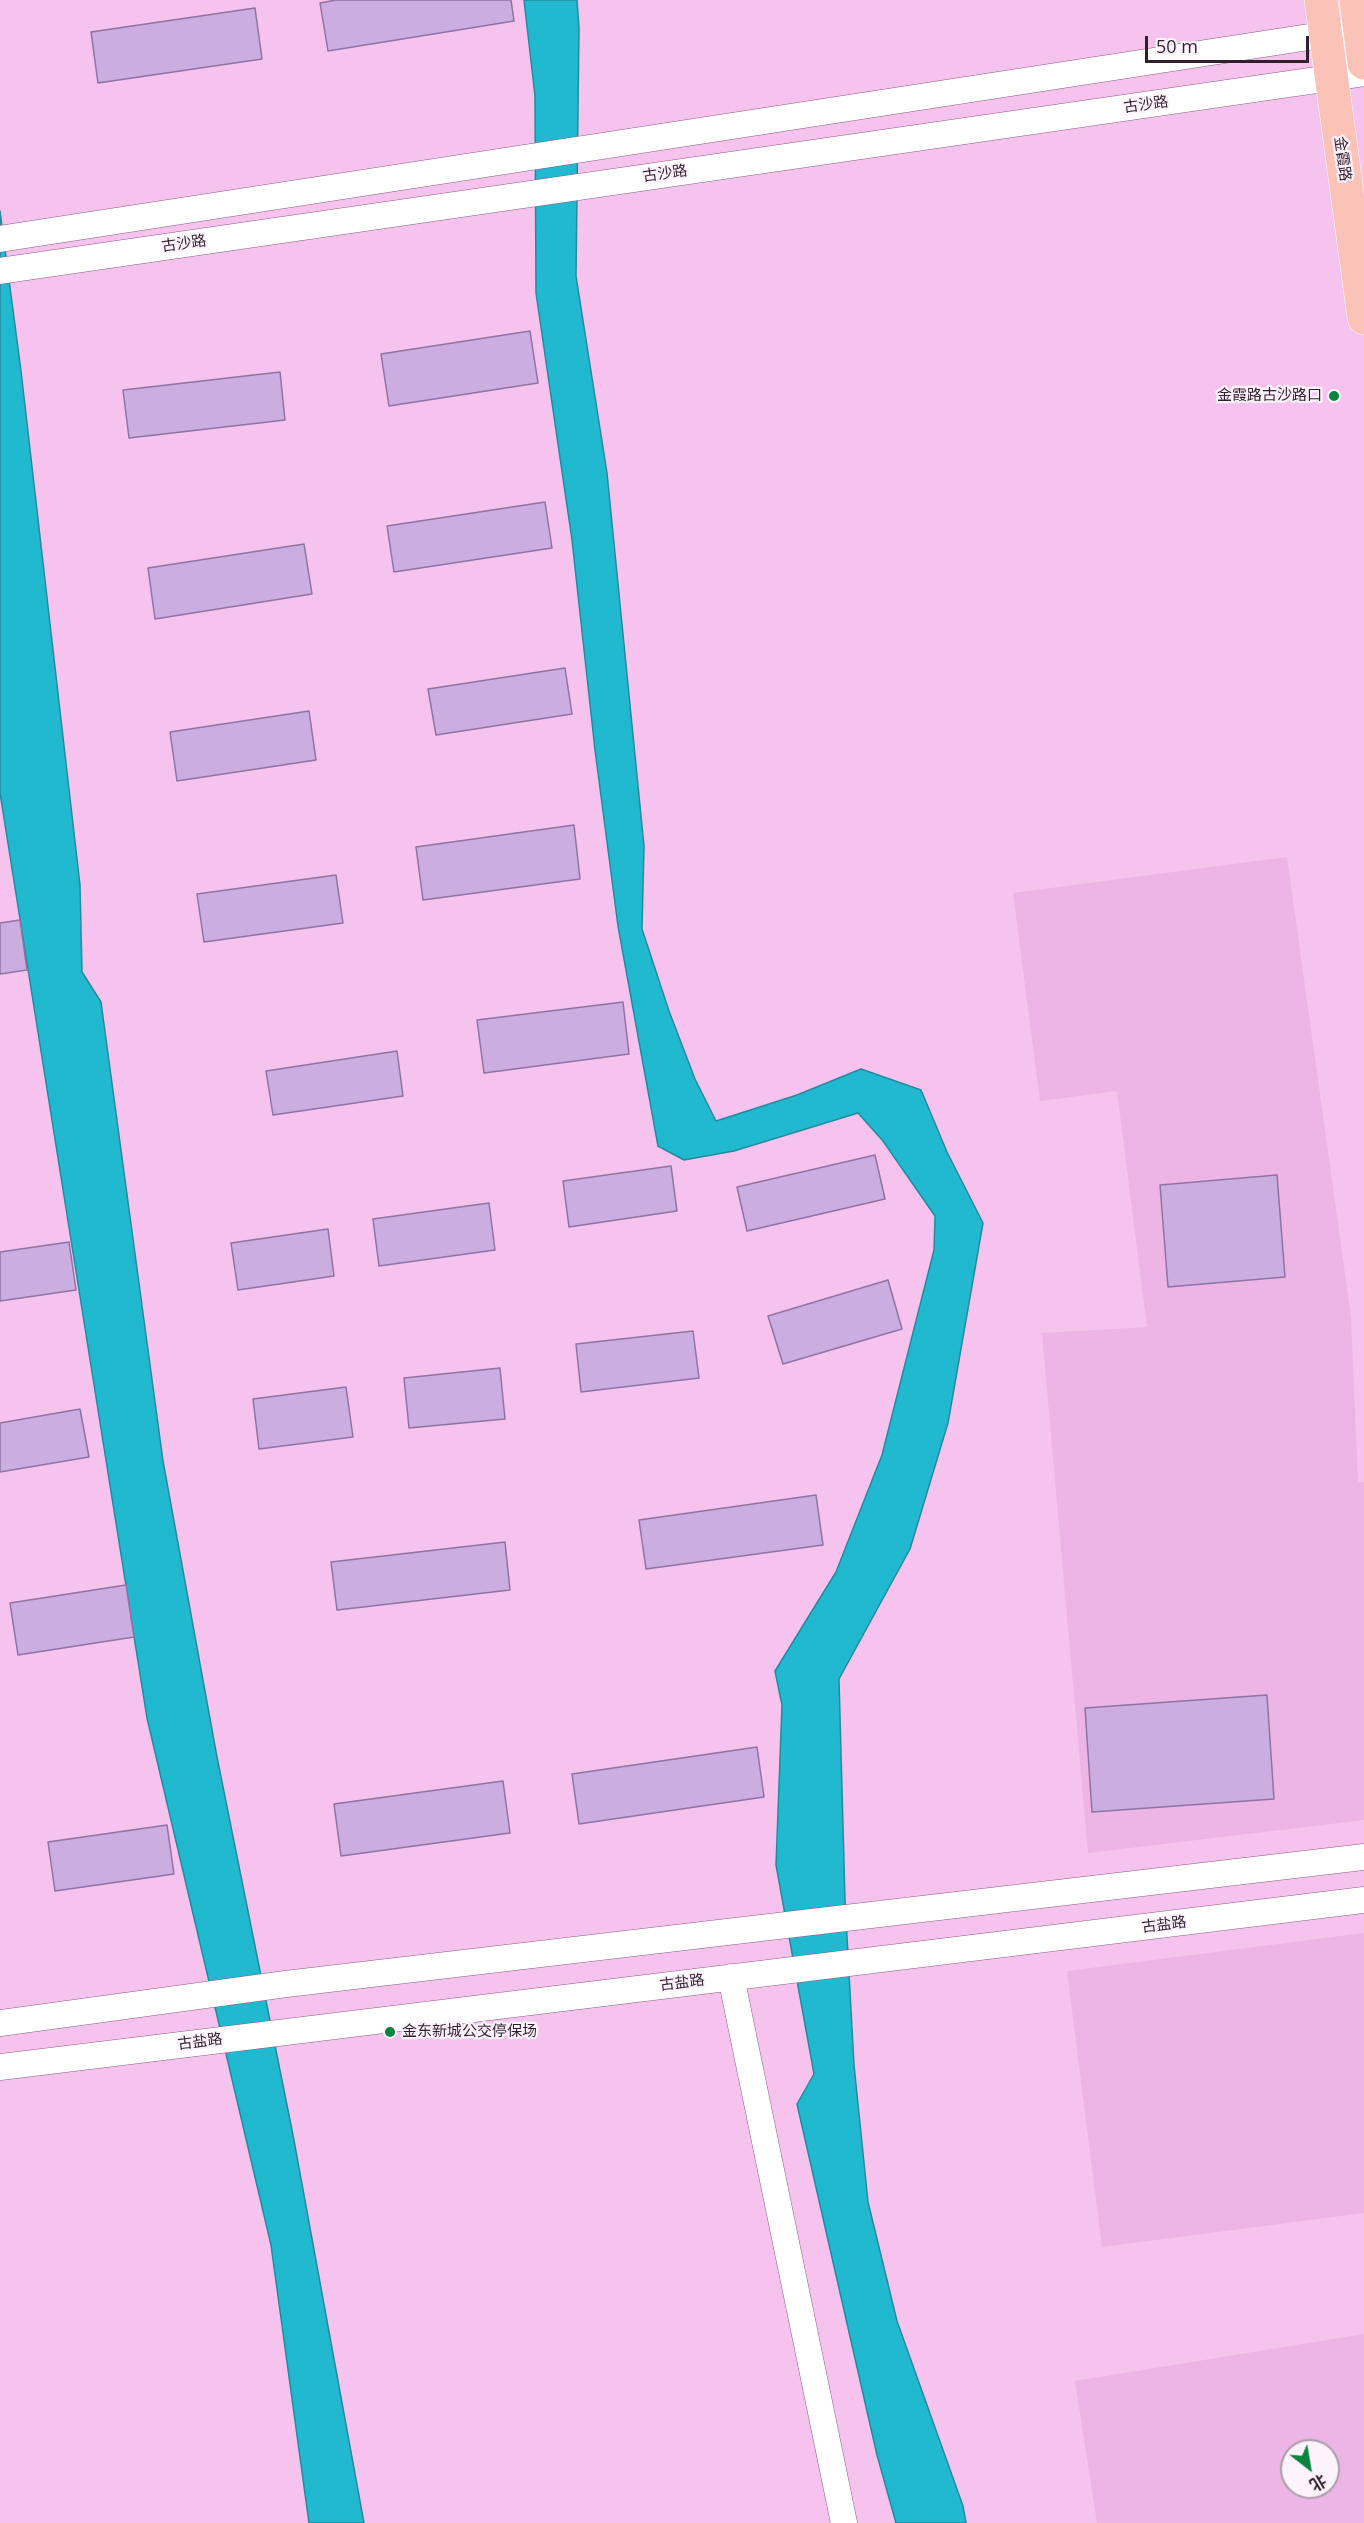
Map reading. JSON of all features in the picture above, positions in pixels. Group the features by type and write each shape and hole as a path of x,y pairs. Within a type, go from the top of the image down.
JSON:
{"main road":[{"name":"金霞路","path":"1321,0 1328,33 1330,78 1364,318"},
{"path":"1360,19 1364,63"}],"street":[{"path":"7,238 1328,33 1360,19"},
{"name":"古沙路","path":"8,270 1364,73"},
{"path":"0,2023 286,1984 1364,1857"},
{"name":"古盐路","path":"0,2067 768,1971 1364,1900"},
{"path":"731,1977 844,2523"}],"shaded area":[{"path":"1287,857 1351,1317 1358,1482 1364,1482 1364,1820 1088,1853 1042,1333 1147,1327 1117,1091 1040,1101 1013,893"},
{"path":"1364,1933 1364,2213 1102,2247 1067,1971"},
{"path":"1364,2334 1364,2523 1097,2523 1075,2381"}],"water":[{"path":"524,0 577,0 579,28 576,276 607,473 644,846 642,929 669,1011 695,1079 716,1121 797,1095 861,1069 921,1090 947,1152 983,1223 948,1423 910,1549 839,1679 845,1900 854,2065 868,2202 897,2321 963,2506 966,2523 896,2523 877,2455 797,2104 814,2074 776,1865 782,1705 775,1671 836,1572 882,1455 934,1250 935,1216 883,1141 858,1113 734,1151 684,1160 658,1146 618,926 595,750 572,540 536,293 535,96"},
{"path":"0,211 21,371 80,885 82,972 101,1002 163,1461 217,1757 293,2135 364,2523 309,2523 271,2245 147,1718 0,793"}],"building":[{"path":"336,0 511,0 514,21 328,51 320,3"},
{"path":"255,8 262,59 98,83 91,32"},
{"path":"530,331 538,383 389,406 381,354"},
{"path":"280,372 285,420 129,438 123,390"},
{"path":"545,502 552,548 394,572 387,526"},
{"path":"304,544 312,594 155,619 148,568"},
{"path":"565,668 572,714 436,735 428,689"},
{"path":"309,711 316,760 177,781 170,732"},
{"path":"574,825 580,879 423,900 416,847"},
{"path":"336,875 343,923 204,942 197,894"},
{"path":"20,920 27,970 0,974 0,923"},
{"path":"623,1002 629,1054 484,1073 477,1020"},
{"path":"397,1051 403,1096 273,1115 266,1071"},
{"path":"875,1155 885,1199 747,1231 737,1187"},
{"path":"671,1166 677,1211 569,1227 563,1181"},
{"path":"1277,1175 1285,1277 1168,1287 1160,1185"},
{"path":"489,1203 495,1250 379,1266 373,1219"},
{"path":"328,1229 334,1276 238,1290 231,1243"},
{"path":"69,1242 76,1290 0,1301 0,1252"},
{"path":"888,1280 902,1329 783,1364 768,1316"},
{"path":"693,1331 699,1378 581,1392 576,1344"},
{"path":"500,1368 505,1419 409,1428 404,1378"},
{"path":"346,1387 353,1437 259,1449 253,1399"},
{"path":"80,1409 89,1457 0,1472 0,1423"},
{"path":"816,1495 823,1545 646,1569 639,1520"},
{"path":"505,1542 510,1590 337,1610 331,1562"},
{"path":"126,1585 134,1637 18,1655 10,1603"},
{"path":"1267,1695 1274,1799 1092,1812 1085,1708"},
{"path":"757,1747 764,1797 579,1824 572,1774"},
{"path":"503,1781 510,1833 341,1856 334,1804"},
{"path":"167,1825 174,1874 55,1891 48,1842"}],"place":[{"name":"金霞路古沙路口","path":"1334,396"},
{"name":"金东新城公交停保场","path":"390,2032"}]}
